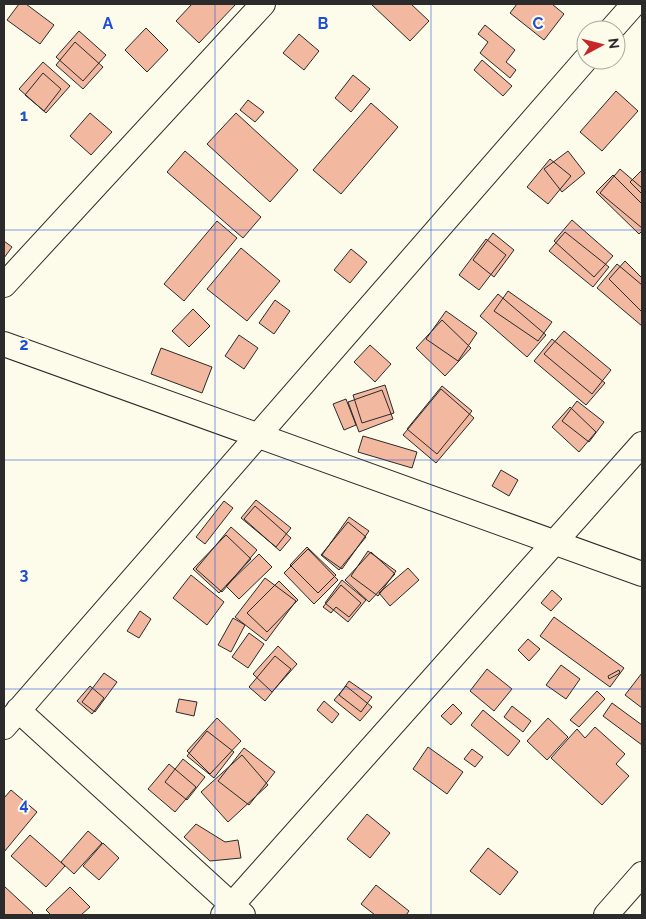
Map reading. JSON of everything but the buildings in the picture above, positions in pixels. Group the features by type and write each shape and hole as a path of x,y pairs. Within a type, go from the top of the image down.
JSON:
{"street":[{"path":"4,285 263,4"},
{"path":"620,20 634,4"},
{"path":"576,70 11,718 233,912 554,542 642,444"},
{"path":"4,344 642,574"},
{"path":"606,915 642,874"}]}
